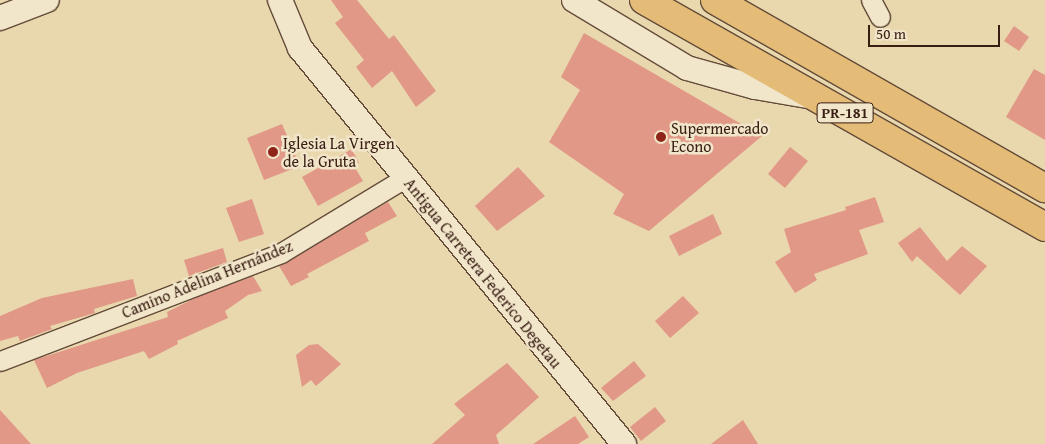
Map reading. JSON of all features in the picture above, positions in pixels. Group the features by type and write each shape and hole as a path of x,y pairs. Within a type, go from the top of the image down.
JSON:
{"main road":[{"name":"PR-181","path":"644,0 1045,227"},
{"name":"PR-181","path":"715,0 1045,188"}],"street":[{"path":"0,18 48,0"},
{"name":"Antigua Carretera Federico Degetau","path":"280,0 300,48 624,444"},
{"path":"574,0 687,68 755,87 818,98"},
{"path":"871,0 880,17"},
{"path":"1014,170 1045,178"},
{"name":"Camino Adelina Hernández","path":"0,361 281,253 405,178"}],"building":[{"path":"331,0 357,0 389,39 394,35 436,91 416,107 392,71 372,88 356,67 364,60 335,23 343,17"},
{"path":"1014,26 1029,37 1019,51 1004,41"},
{"path":"584,33 762,136 649,231 613,214 624,194 549,142 580,90 561,77"},
{"path":"1034,69 1045,75 1045,140 1006,117"},
{"name":"Iglesia La Virgen de la Gruta","path":"282,124 300,166 264,180 247,138"},
{"path":"790,147 808,161 785,188 768,174"},
{"path":"352,149 359,163 354,166 363,181 318,206 302,177"},
{"path":"518,167 545,196 497,231 475,206"},
{"path":"875,197 884,222 859,230 868,254 814,274 817,280 795,293 775,262 791,252 784,229 846,210 845,207"},
{"path":"252,199 264,234 239,242 226,208"},
{"path":"388,202 397,216 365,233 369,241 307,274 309,277 291,286 279,266"},
{"path":"713,214 722,234 679,256 669,236"},
{"path":"920,227 947,261 962,246 987,266 960,295 917,256 912,262 898,243"},
{"path":"223,248 227,262 189,276 184,260"},
{"path":"253,276 262,291 248,295 225,311 228,318 177,341 178,344 149,359 144,351 77,373 47,388 34,360 168,317 167,312 199,296"},
{"path":"133,279 137,296 94,309 95,313 50,326 52,329 20,341 18,336 0,341 0,316 42,298"},
{"path":"683,296 699,313 670,338 655,321"},
{"path":"318,344 341,364 316,386 311,380 302,387 296,355 309,345"},
{"path":"634,361 646,376 613,401 601,388"},
{"path":"507,363 539,397 496,435 499,444 432,444 465,415 454,404"},
{"path":"655,407 666,421 641,441 630,427"},
{"path":"0,410 31,444 0,444"},
{"path":"575,416 589,437 578,444 533,444"},
{"path":"743,420 758,444 711,444"}],"place":[{"name":"Supermercado Econo","path":"661,137"},
{"name":"Iglesia La Virgen de la Gruta","path":"273,152"}]}
